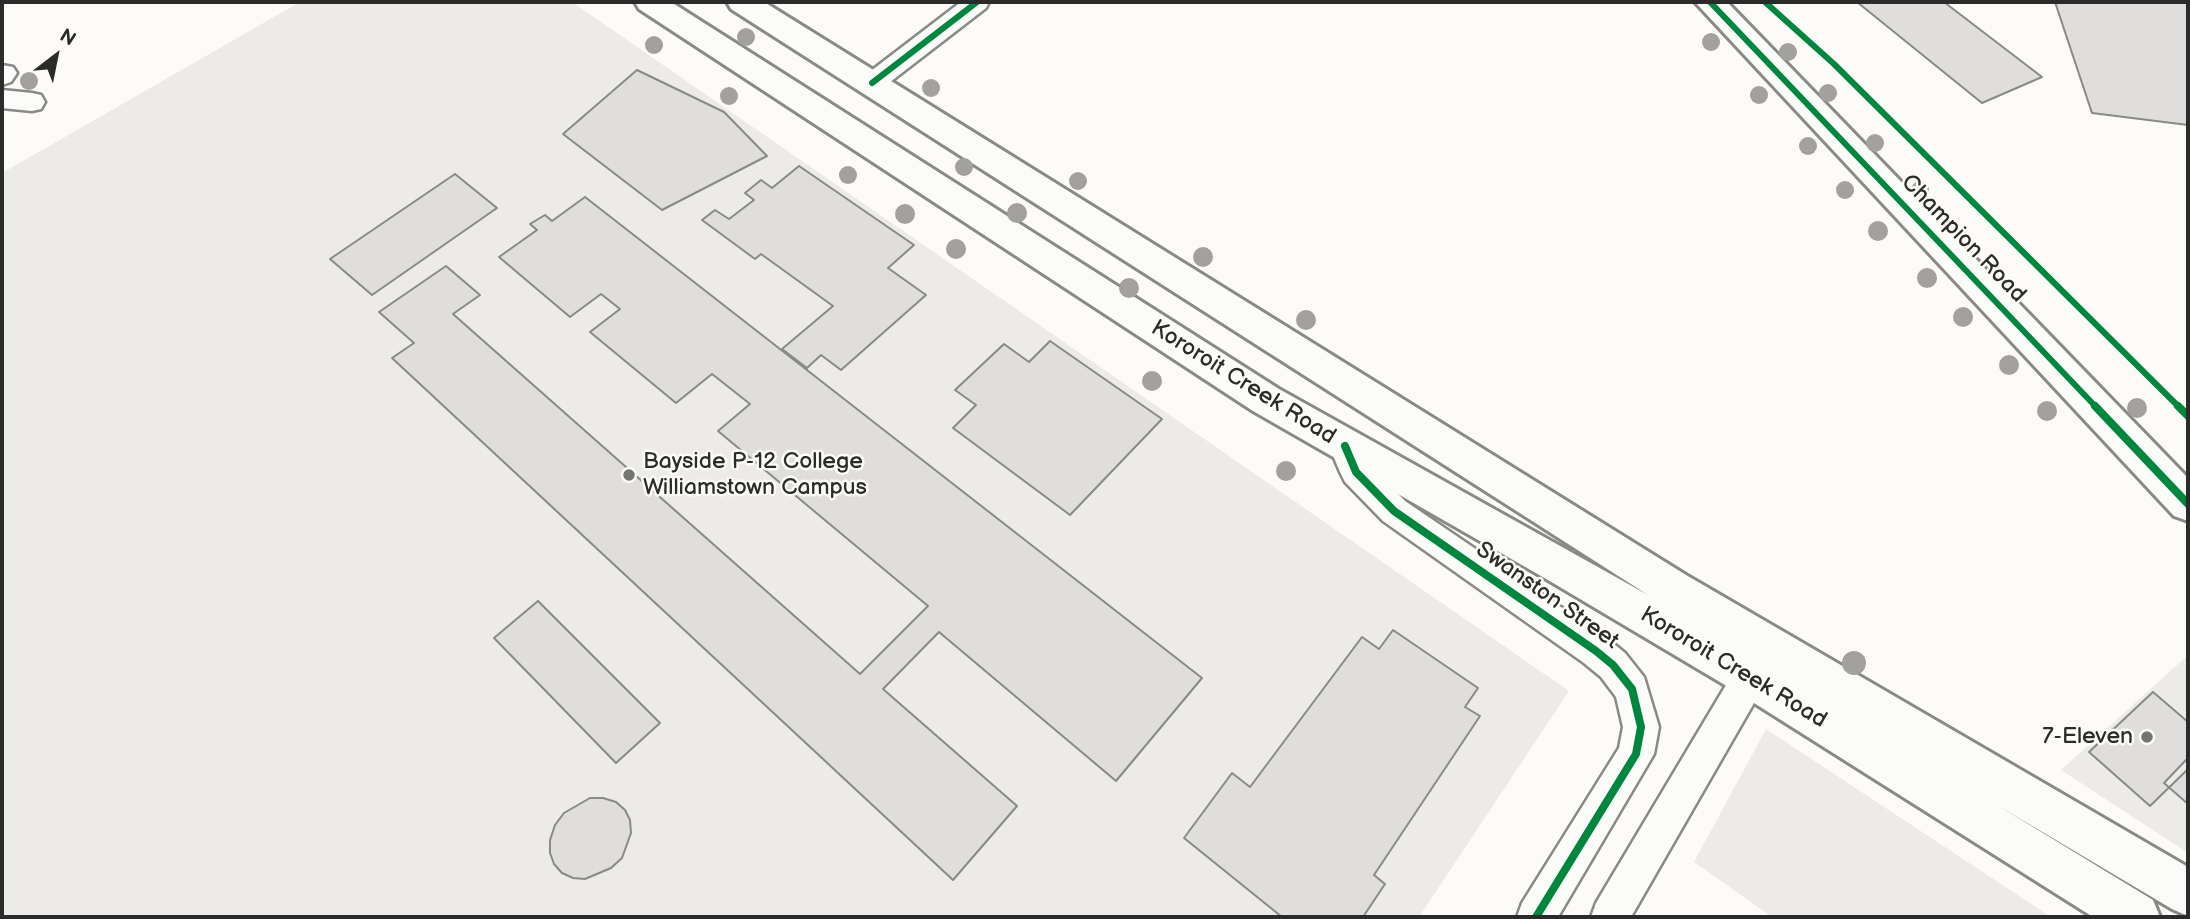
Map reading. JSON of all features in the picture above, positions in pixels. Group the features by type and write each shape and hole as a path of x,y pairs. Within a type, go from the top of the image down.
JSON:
{"main road":[{"name":"Kororoit Creek Road","path":"650,2 1220,370 1332,439 1562,567 1750,677 2136,917"},
{"name":"Kororoit Creek Road","path":"742,2 1684,595 2188,893"},
{"name":"Champion Road","path":"1710,2 2188,504"},
{"path":"1332,439 1336,377"}],"street":[{"path":"872,83 976,2"},
{"path":"2,99 32,102"},
{"name":"Swanston Street","path":"1332,439 1356,472 1394,511 1596,651 1613,665 1632,689 1641,727 1636,754 1536,917"},
{"path":"1610,917 1750,677"}],"shaded area":[{"name":"Bayside P-12 College Williamstown Campus","path":"300,2 572,2 1569,691 1419,917 2,917 2,173"},
{"path":"315,20 401,90 242,188 159,110"},
{"path":"420,106 473,147 312,254 261,205"},
{"path":"132,125 317,298 140,417 2,266 2,200"},
{"path":"269,353 378,458 187,600 86,479"},
{"path":"2,408 55,469 106,558 136,663 110,766 51,857 3,917"},
{"path":"374,486 498,609 302,770 184,630"},
{"name":"7-Eleven","path":"2188,655 2188,853 2061,770"},
{"path":"1766,729 2051,917 1772,917 1694,862"},
{"path":"367,853 490,894 513,917 118,917 243,863"},
{"path":"1107,871 1160,917 1070,917"}],"building":[{"path":"1857,2 1944,2 2042,77 1982,103"},
{"path":"2055,2 2188,2 2188,125 2092,113"},
{"path":"637,70 724,112 767,156 662,210 563,134"},
{"path":"799,166 914,245 888,268 926,295 841,370 821,355 807,368 782,349 833,306 761,254 755,259 702,220 715,210 729,219 754,200 745,193 761,180 772,188"},
{"path":"455,174 497,208 372,295 330,259"},
{"path":"585,197 1202,678 1116,781 939,632 883,689 1017,806 953,880 392,358 414,343 379,312 446,266 480,295 453,314 860,674 928,606 718,431 750,404 712,374 676,403 590,332 620,309 601,294 570,317 499,257 537,230 530,224 545,215 552,221"},
{"path":"1050,341 1162,419 1070,515 953,428 976,405 955,390 1004,344 1029,362"},
{"path":"538,601 660,723 616,763 494,638"},
{"path":"1393,630 1478,688 1465,707 1480,716 1374,875 1385,884 1363,917 1282,917 1184,838 1232,773 1250,787 1362,637 1379,649"},
{"name":"7-Eleven","path":"2153,692 2188,722 2188,769 2150,806 2089,752"},
{"path":"2186,760 2188,762 2188,804 2164,783"},
{"path":"590,798 616,802 625,810 630,820 631,833 622,858 611,868 585,879 573,878 562,873 554,864 550,853 550,840 555,825 564,813"}],"cycle path":[{"path":"872,83 977,2"},
{"path":"1710,2 2188,504"},
{"path":"1765,2 1834,64 2188,416"},
{"path":"1345,446 1356,472 1394,511 1596,651 1613,665 1632,689 1641,727 1636,754 1536,917"}],"place":[{"name":"Bayside P-12 College Williamstown Campus","path":"629,475"},
{"name":"7-Eleven","path":"2147,737"}]}
